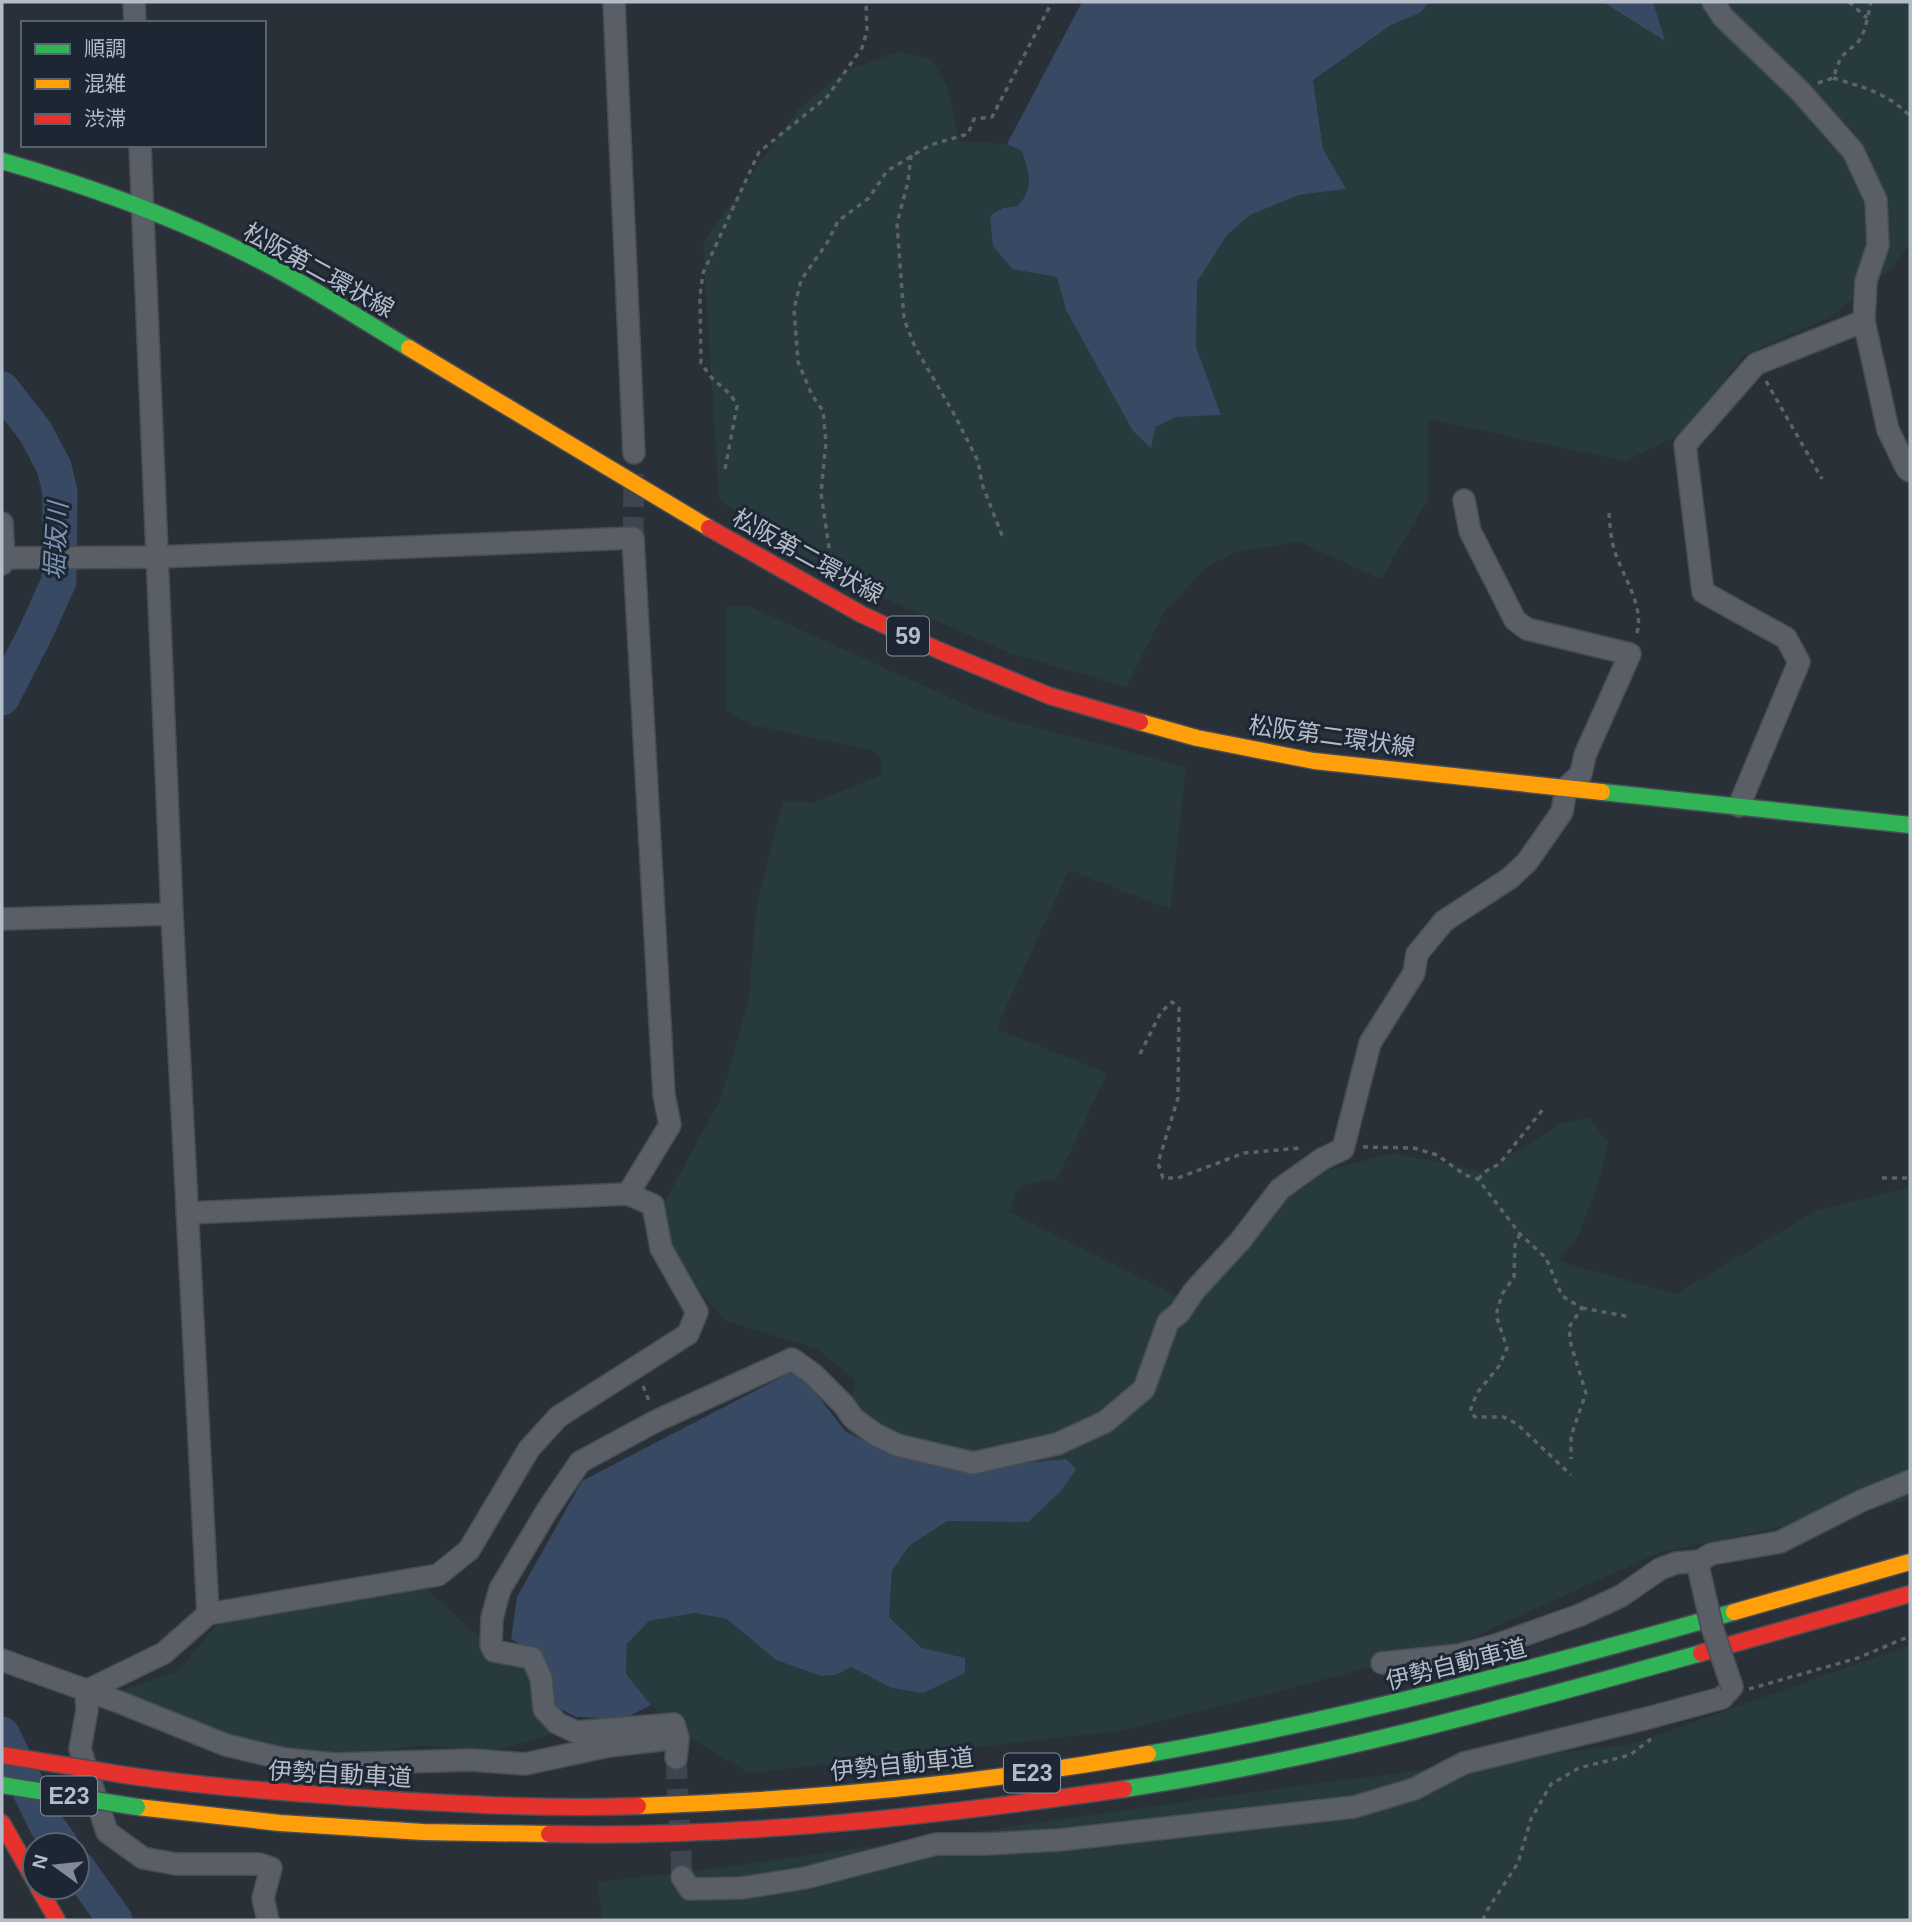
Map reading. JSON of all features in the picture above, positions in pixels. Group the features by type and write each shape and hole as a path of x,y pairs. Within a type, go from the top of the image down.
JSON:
{"main road":[{"name":"松阪第二環状線","path":"2,161 78,183 143,206 262,261 750,552 861,614 938,650 1050,696 1198,738 1314,761 1910,825"},
{"name":"伊勢自動車道","path":"2,1755 227,1789 472,1804 617,1807 856,1793 1002,1777 1121,1759 1236,1737 1423,1696 1910,1562"},
{"name":"E23","path":"2,1785 237,1820 472,1834 616,1835 760,1830 870,1822 1006,1808 1280,1760 1575,1687 1910,1594"},
{"path":"2,1823 21,1856"},
{"path":"46,1901 57,1920"}],"street":[{"path":"134,2 135,21"},
{"path":"614,2 634,453"},
{"path":"1713,2 1723,17 1800,90 1853,151 1876,200 1878,245 1866,281 1864,321 1888,430 1907,470 1910,471"},
{"path":"140,147 172,914 208,1614"},
{"path":"1739,806 1799,662 1786,638 1703,592 1685,445 1756,364 1864,321"},
{"path":"2,1660 119,1702 226,1745 284,1759 335,1764 471,1760 525,1764 609,1746 677,1748 674,1724 576,1732 558,1723 544,1709 541,1678 533,1658 494,1651 491,1645 492,1618 500,1589 580,1462 656,1421 792,1359 813,1374 853,1418 875,1434 897,1445 973,1463 1057,1444 1105,1422 1144,1389 1168,1322 1180,1312 1280,1189 1322,1159 1343,1149 1370,1043 1414,973 1417,954 1444,921 1510,878 1527,862 1562,812 1566,788 1581,774 1585,755 1630,654 1527,629 1515,620 1470,531 1464,500"},
{"path":"2,523 2,560 158,557 634,538 664,1095 670,1125 628,1194"},
{"path":"2,919 172,914"},
{"path":"86,1691 164,1653 208,1614 438,1575 469,1550 529,1449 558,1417 688,1334 697,1312 661,1248 653,1205 628,1194 187,1213"},
{"path":"1382,1663 1459,1655 1496,1645 1580,1615 1622,1596 1660,1569 1676,1563 1700,1565 1712,1554 1780,1542 1861,1501 1910,1481"},
{"path":"682,1877 690,1889 742,1888 804,1878 936,1844 1059,1840 1354,1807 1414,1789 1464,1763 1644,1719 1727,1693 1700,1565"},
{"path":"86,1691 87,1710 80,1749 107,1832 143,1858 176,1864 258,1864 271,1868 263,1898 268,1920"}],"path":[{"path":"725,468 737,406 731,395 710,377 701,363 700,296 703,273 759,152 827,97 862,48 867,31 866,2"},
{"path":"832,572 821,492 826,442 823,411 812,395 798,362 794,309 801,280 827,243 838,221 869,198 887,172 930,145 968,134 974,119 992,117 1052,2"},
{"path":"1849,2 1867,18"},
{"path":"1833,78 1841,57 1859,41 1865,29 1871,2"},
{"path":"1800,90 1833,78 1878,92 1895,101 1910,116"},
{"path":"911,155 908,182 897,223 904,319 915,347 978,461 982,484 1003,538"},
{"path":"1756,364 1822,479"},
{"path":"1609,513 1613,548 1633,597 1640,626 1630,654"},
{"path":"1140,1054 1161,1012 1172,1002 1179,1008 1178,1098 1157,1163 1163,1178 1178,1178 1244,1153 1310,1147"},
{"path":"1478,1179 1499,1164 1544,1108"},
{"path":"1343,1149 1366,1146 1414,1148 1437,1155 1465,1175 1478,1179 1520,1234 1546,1258 1562,1296 1583,1308 1631,1317"},
{"path":"1882,1178 1910,1178"},
{"path":"1520,1234 1516,1245 1514,1277 1502,1294 1496,1315 1507,1348 1499,1366 1477,1393 1470,1411 1475,1417 1504,1417 1517,1424 1571,1475"},
{"path":"1571,1459 1572,1436 1586,1392 1571,1345 1569,1326 1583,1308"},
{"path":"636,1367 656,1421"},
{"path":"1727,1693 1858,1658 1910,1636"},
{"path":"1483,1920 1518,1863 1531,1819 1551,1784 1579,1768 1630,1755 1658,1733"}],"green space":[{"path":"1430,2 1603,2 1664,40 1653,2 1910,2 1910,244 1894,266 1832,316 1744,355 1681,434 1625,461 1428,419 1428,500 1381,579 1299,542 1236,552 1208,566 1164,612 1126,687 1010,653 811,566 719,499 703,243 797,111 843,72 899,51 931,59 947,85 959,141 1007,144 1022,151 1029,179 1027,191 1018,206 1003,208 1012,269 1057,277 1066,310 1155,427 1176,417 1221,415 1196,347 1196,282 1227,235 1250,215 1299,195 1345,189 1323,149 1313,80 1391,25 1420,13"},
{"path":"726,606 748,606 986,714 1186,767 1170,909 1069,870 996,1029 1107,1073 1058,1178 1018,1187 1009,1212 1181,1298 1268,1222 1286,1195 1308,1175 1394,1153 1483,1172 1562,1123 1590,1118 1608,1143 1601,1174 1579,1234 1558,1261 1676,1294 1814,1212 1910,1187 1910,1500 1658,1553 1453,1646 1127,1730 749,1773 680,1732 651,1705 626,1674 627,1644 649,1621 695,1613 727,1619 776,1660 821,1676 836,1675 851,1667 892,1688 923,1648 889,1617 892,1571 909,1546 947,1521 1028,1522 995,1466 877,1446 846,1432 855,1380 817,1349 726,1321 693,1284 663,1230 665,1201 720,1100 730,1067 749,998 756,910 783,801 812,803 882,775 882,760 871,750 752,725 726,710"},
{"path":"425,1587 480,1638 521,1653 567,1730 493,1750 416,1745 324,1762 278,1760 107,1695 178,1671 224,1616"},
{"path":"1910,1645 1910,1920 602,1920 598,1882 718,1868 1289,1787 1632,1744"}],"water":[{"path":"1082,2 1430,2 1420,13 1391,25 1313,80 1323,149 1346,189 1299,195 1250,215 1227,235 1197,282 1196,347 1221,415 1176,417 1155,427 1151,448 1133,431 1066,310 1057,277 1012,269 993,246 990,216 1003,208 1018,206 1029,186 1022,151 1007,144"},
{"path":"1603,2 1653,2 1665,41"},
{"path":"797,1369 846,1432 877,1446 995,1466 1066,1459 1076,1469 1061,1491 1028,1522 947,1521 909,1546 892,1571 889,1617 922,1648 965,1658 965,1673 923,1693 892,1688 851,1667 836,1675 821,1676 776,1660 727,1619 695,1613 649,1621 627,1644 626,1674 651,1705 623,1719 576,1717 559,1708 542,1682 549,1667 535,1652 511,1639 517,1597 582,1481"}],"waterway":[{"name":"堀坂川","path":"2,389 35,431 54,467 60,492 59,581 2,698"},
{"name":"堀坂川","path":"2,1734 51,1831"},
{"name":"堀坂川","path":"91,1887 115,1920"}],"tunnel":[{"path":"633,538 634,474"},
{"path":"676,1758 682,1877"}],"traffic: fast":[{"path":"2,161 102,193 230,245 317,292 409,348"},
{"path":"1602,792 1910,825"},
{"path":"1148,1754 1369,1708 1734,1612"},
{"path":"1124,1789 1342,1747 1486,1712 1701,1653"},
{"path":"2,1785 137,1807"}],"traffic: slow":[{"path":"409,348 709,528"},
{"path":"1140,722 1197,738 1314,761 1602,792"},
{"path":"1734,1612 1910,1562"},
{"path":"638,1806 766,1800 894,1789 1021,1774 1148,1754"},
{"path":"137,1807 280,1823 423,1832 549,1834"}],"traffic: jam":[{"path":"709,528 861,614 938,650 1050,696 1140,722"},
{"path":"1701,1653 1910,1594"},
{"path":"2,1755 131,1776"},
{"path":"131,1776 392,1800 515,1806 638,1806"},
{"path":"549,1834 765,1829 981,1808 1124,1789"},
{"path":"2,1823 21,1856"},
{"path":"46,1901 57,1920"}]}
